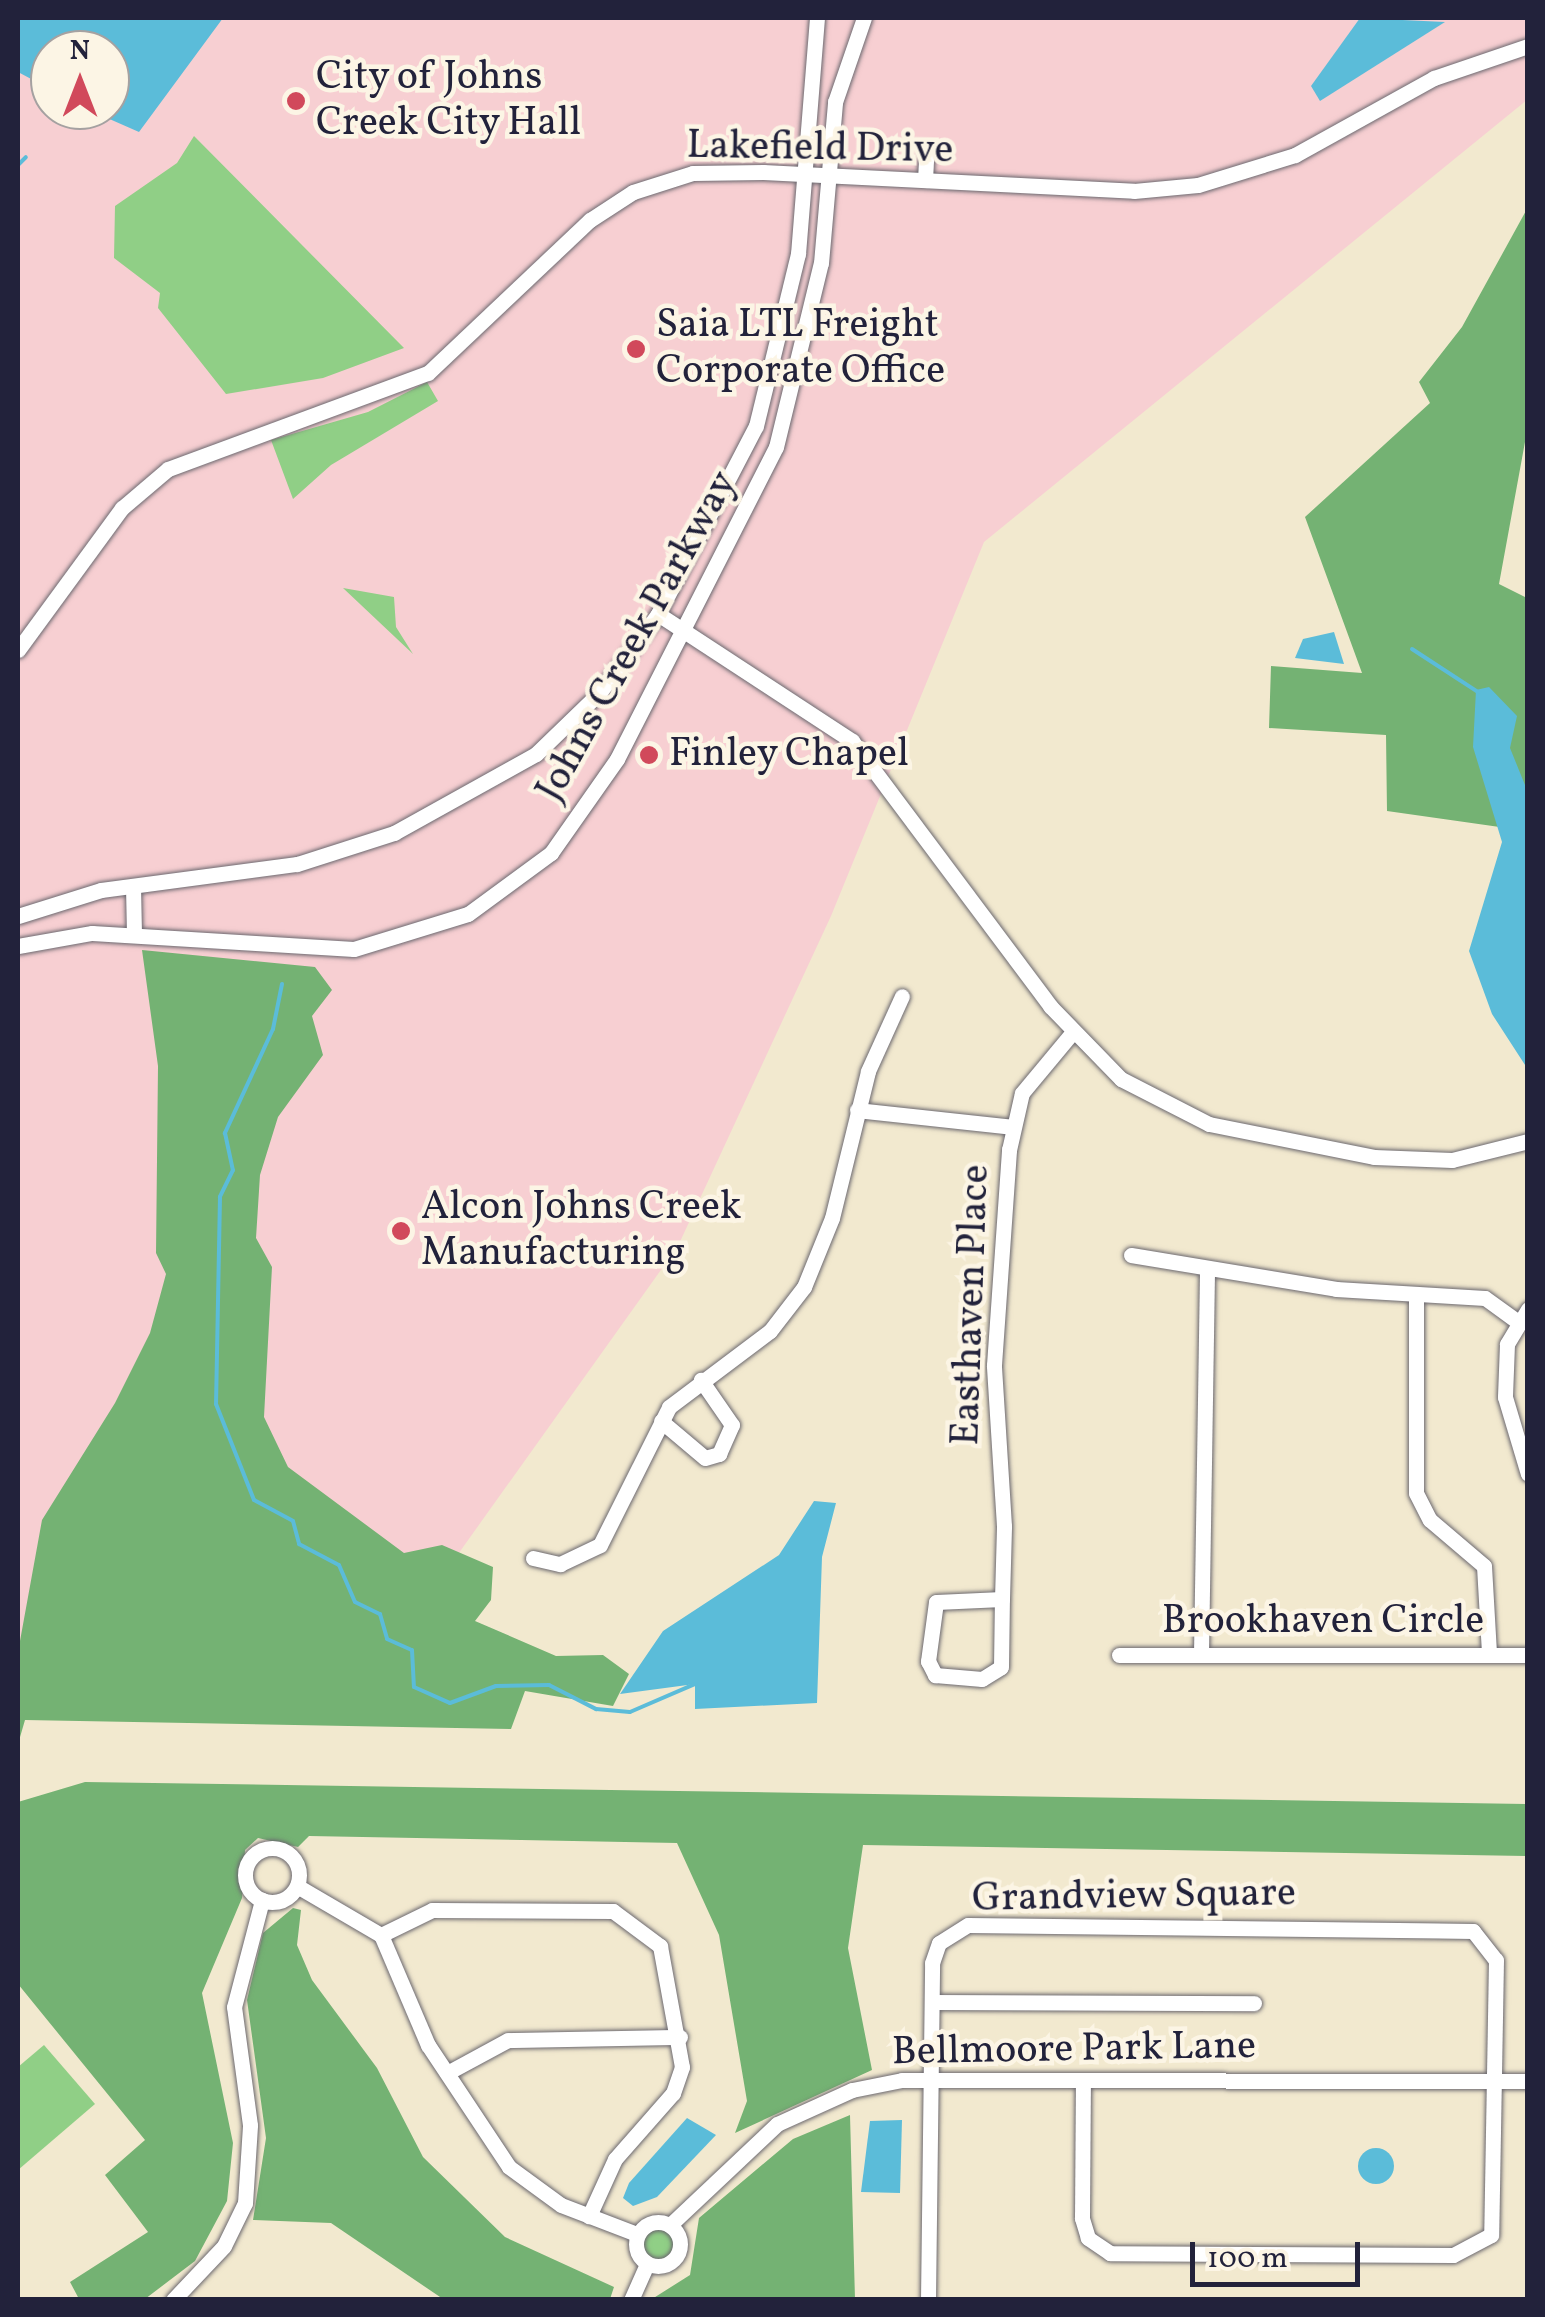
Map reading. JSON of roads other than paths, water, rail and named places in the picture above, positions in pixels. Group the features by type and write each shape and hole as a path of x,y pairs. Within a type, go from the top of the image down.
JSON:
{"street":[{"name":"Johns Creek Parkway","path":"18,916 133,886 296,864 426,820 536,754 600,692 658,614 756,426 783,339 817,18"},
{"name":"Johns Creek Parkway","path":"18,946 134,934 354,949 468,914 523,877 588,810 684,632 776,447 805,348 835,102 864,18"},
{"name":"Lakefield Drive","path":"18,650 122,508 168,469 428,373 590,220 633,192 692,173 803,172 1134,190 1232,178 1326,141 1434,78 1528,46"},
{"path":"925,180 926,158"},
{"path":"658,614 806,704 873,762 1072,1033 1169,1108 1253,1136 1412,1161 1528,1141"},
{"path":"133,886 134,934"},
{"path":"533,1558 560,1564 600,1544 660,1421 701,1380 770,1330 804,1287 857,1110 902,996"},
{"name":"Easthaven Place","path":"1002,1599 936,1602 928,1661 935,1675 996,1676 1002,1599 994,1365 1012,1127 1037,1067 1072,1033"},
{"path":"857,1110 1012,1127"},
{"path":"1131,1255 1207,1270 1416,1296 1485,1298 1522,1315 1505,1397 1528,1474"},
{"path":"1201,1654 1207,1270"},
{"path":"1416,1296 1416,1493 1430,1520 1484,1566 1489,1654"},
{"path":"660,1421 705,1458 719,1454 732,1426 701,1380"},
{"name":"Brookhaven Circle","path":"1119,1655 1528,1655"},
{"path":"173,2300 224,2246 244,2203 250,2125 234,2007 262,1900 245,1871 264,1849 292,1857 297,1886 381,1935 447,2074 509,2167 589,2216 637,2234 647,2264 631,2300"},
{"path":"262,1900 284,1900 297,1886"},
{"path":"381,1935 432,1910 613,1911 660,1946 680,2036 673,2093 615,2159 589,2216"},
{"name":"Grandview Square","path":"928,2300 931,2079 938,1943 968,1926 1469,1929 1496,1960 1496,2080"},
{"path":"939,2002 1254,2003"},
{"path":"447,2074 508,2040 680,2036"},
{"name":"Bellmoore Park Lane","path":"637,2234 655,2222 670,2225 777,2124 852,2090 931,2079 1528,2080"},
{"path":"1083,2080 1082,2218 1098,2246 1394,2255 1466,2252 1491,2235 1496,2080"},
{"path":"647,2264 675,2259 679,2237 670,2225"}],"water":[{"path":"18,18 223,18 139,132 130,128 130,30 30,30 30,78 18,72"},
{"path":"1360,18 1445,22 1320,101 1311,86"},
{"path":"1334,632 1344,664 1295,658 1303,639"},
{"path":"1489,687 1517,716 1510,748 1527,790 1527,1068 1492,1014 1469,951 1502,842 1473,747 1476,690"},
{"path":"814,1501 836,1503 822,1557 817,1703 695,1709 695,1684 620,1694 663,1631 779,1555"},
{"path":"687,2118 716,2135 657,2197 633,2206 623,2198 629,2183"},
{"path":"902,2120 900,2193 861,2192 870,2121"},
{"path":"1376,2148 1389,2153 1394,2166 1389,2179 1376,2184 1363,2179 1358,2166 1363,2153"}],"waterway":[{"path":"18,165 26,157"},
{"path":"1412,649 1478,692"},
{"path":"282,984 273,1029 225,1133 233,1170 220,1197 216,1404 254,1500 293,1521 299,1544 339,1565 355,1602 380,1614 387,1639 412,1650 414,1687 450,1703 496,1686 549,1685 596,1709 630,1712 695,1684"}],"place":[{"name":"City of Johns Creek City Hall","path":"296,101"},
{"name":"Saia LTL Freight Corporate Office","path":"636,349"},
{"name":"Finley Chapel","path":"649,755"},
{"name":"Alcon Johns Creek Manufacturing","path":"401,1231"}]}
